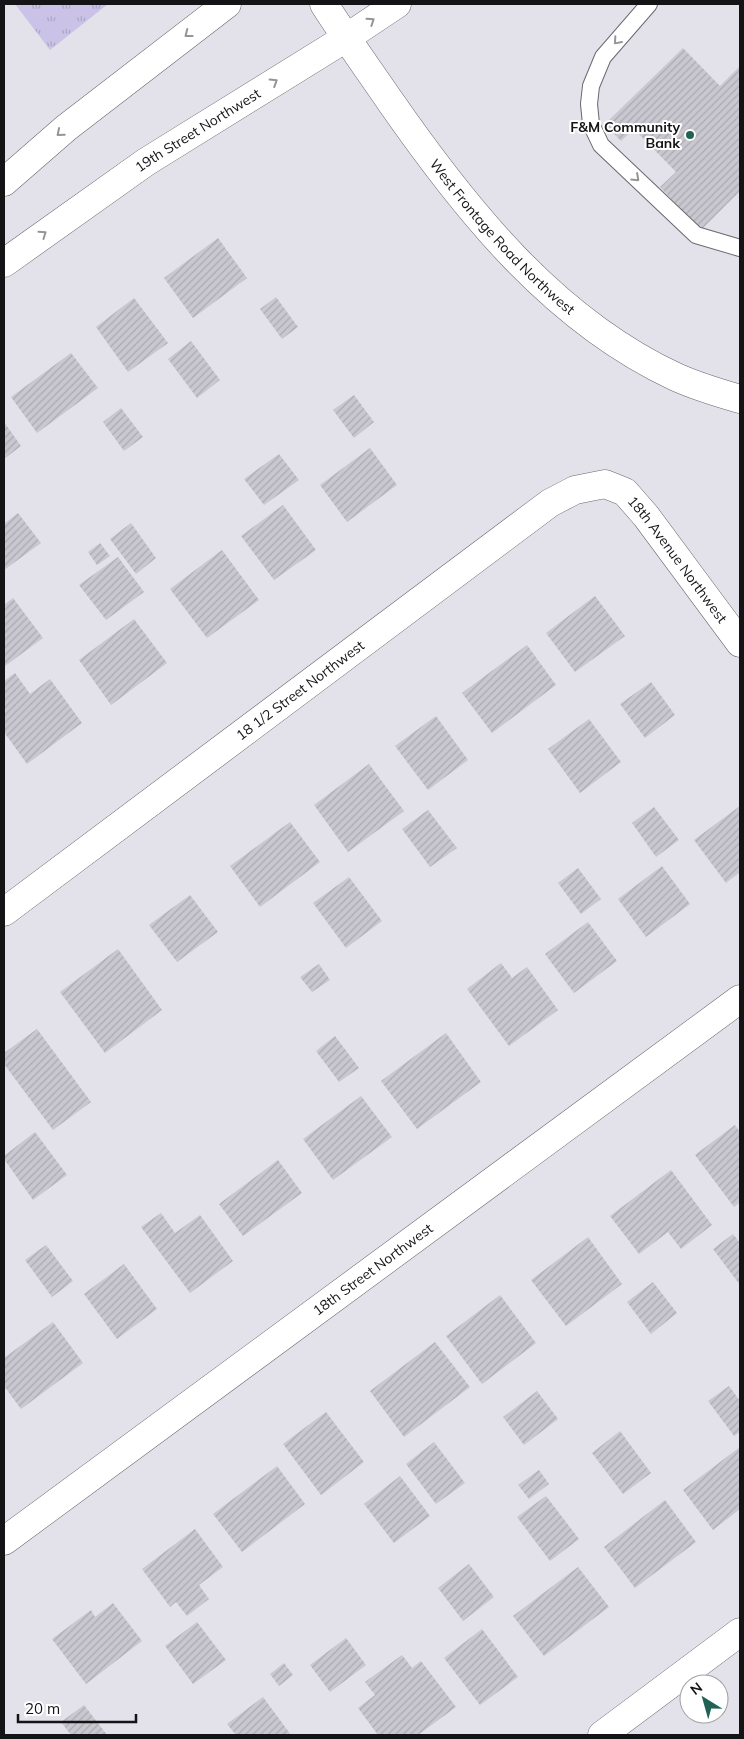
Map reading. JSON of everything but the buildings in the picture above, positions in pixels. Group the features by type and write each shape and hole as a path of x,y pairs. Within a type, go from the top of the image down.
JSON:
{"street":[{"path":"4,182 66,128 227,4"},
{"name":"West Frontage Road Northwest","path":"324,4 447,180 484,226 545,287 607,337 656,367 677,377 740,399"},
{"name":"19th Street Northwest","path":"4,263 146,162 346,38 397,4"},
{"name":"18th Avenue Northwest","path":"605,484 625,492 646,516 740,644"},
{"name":"18 1/2 Street Northwest","path":"4,912 550,503 575,490 605,484"},
{"name":"18th Street Northwest","path":"4,1541 740,999"},
{"path":"602,1735 740,1632"}],"lane":[{"path":"649,4 603,57 591,86 589,104 591,124 601,145 696,235 740,248"}],"green space":[{"path":"15,4 108,4 50,50"}],"place":[{"name":"F&M Community Bank","path":"690,135"}]}
